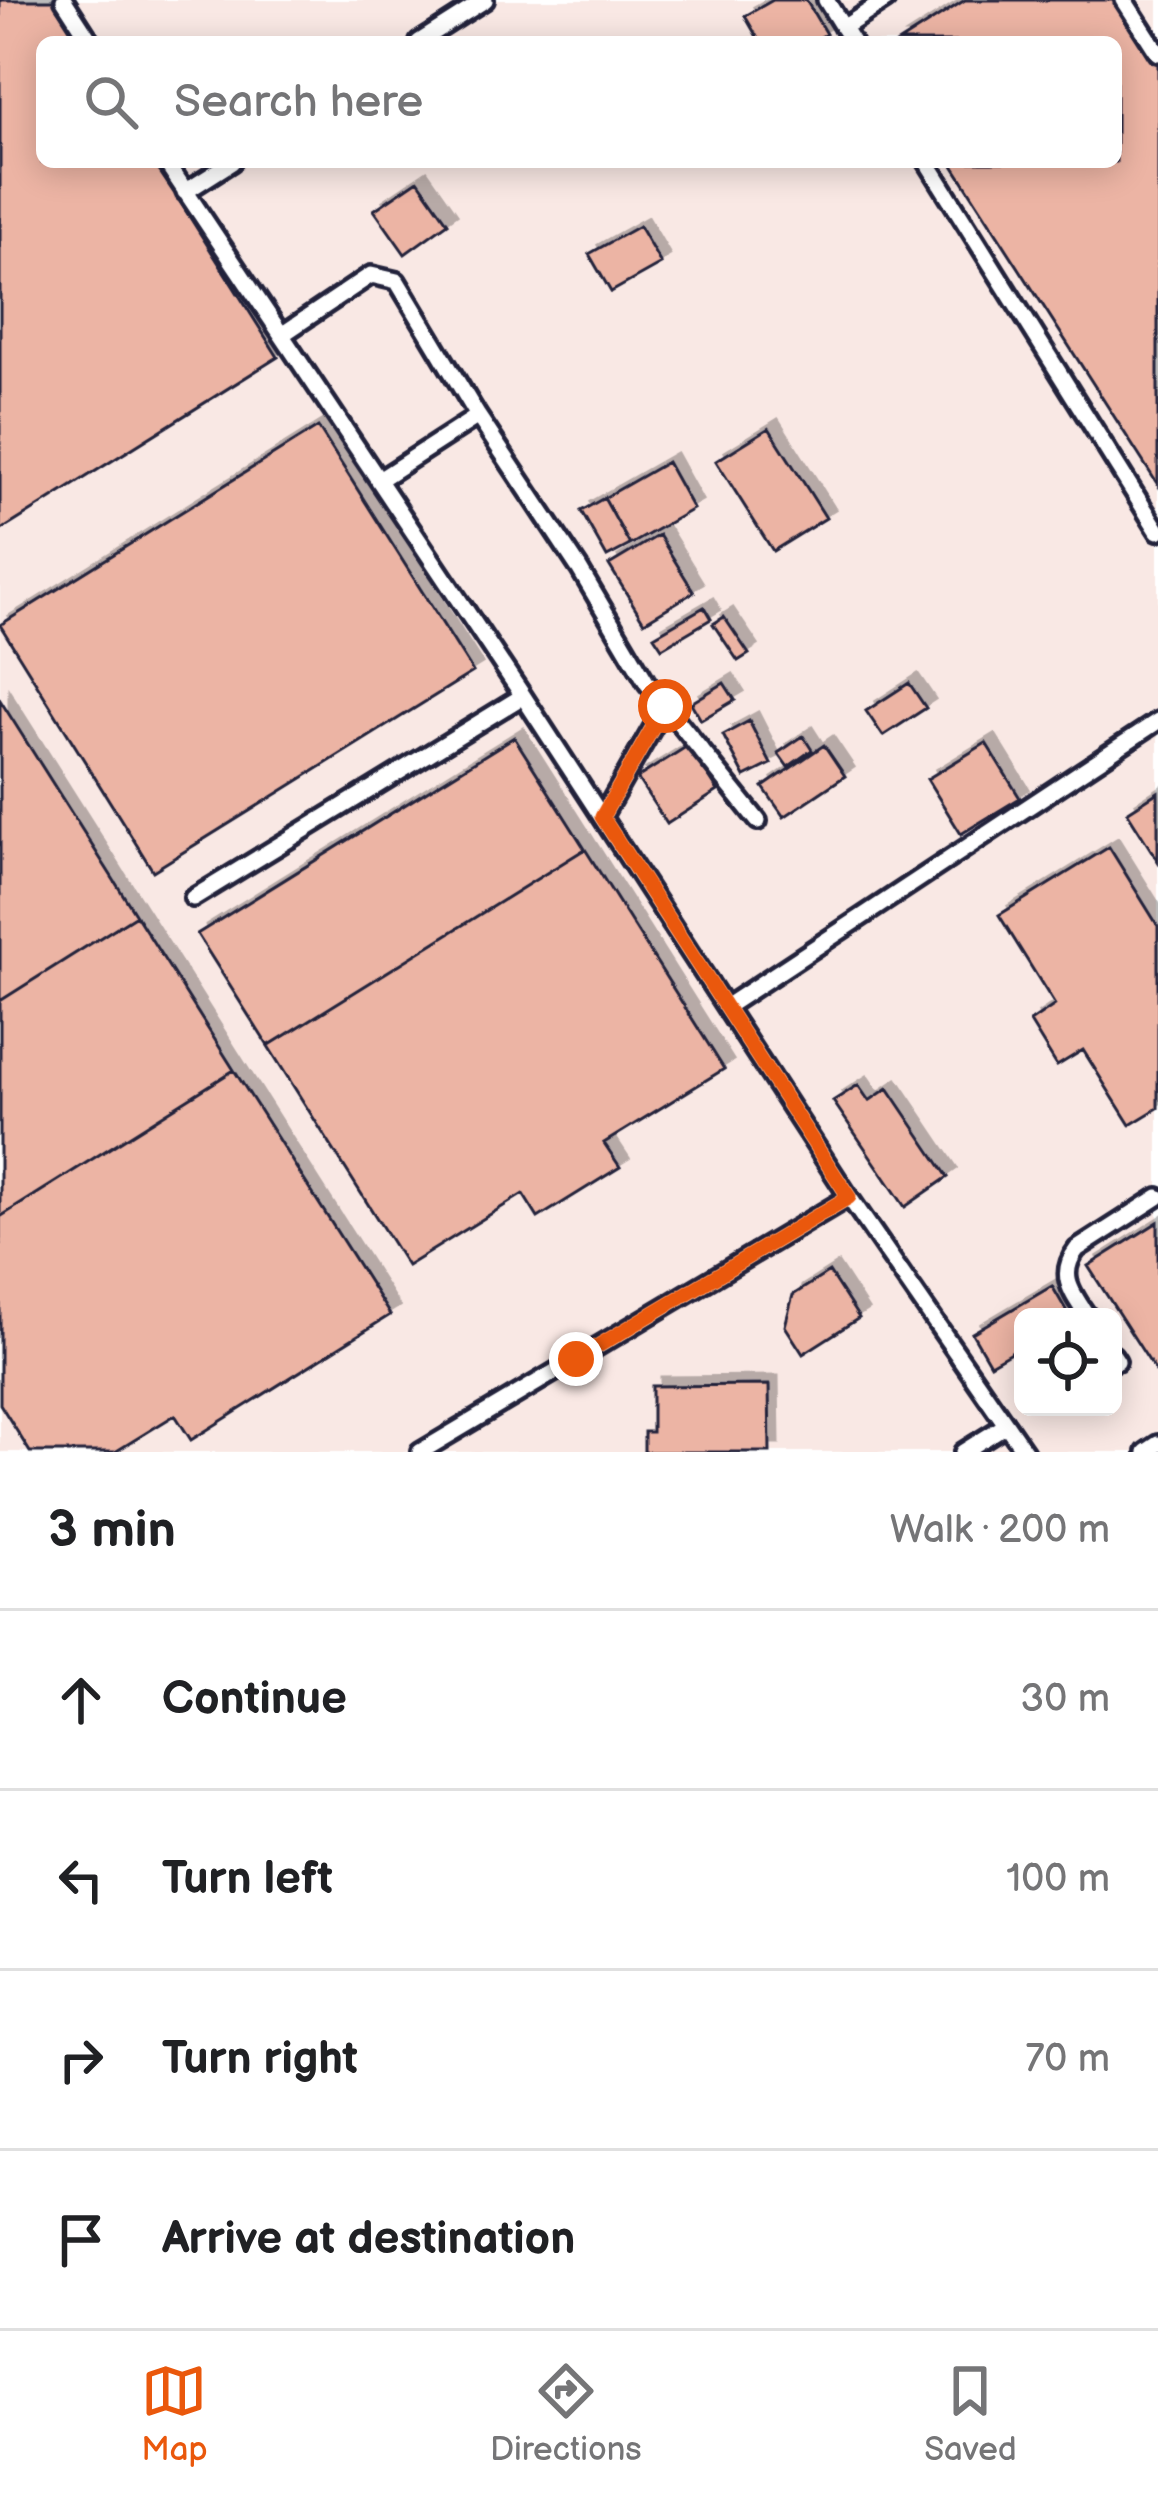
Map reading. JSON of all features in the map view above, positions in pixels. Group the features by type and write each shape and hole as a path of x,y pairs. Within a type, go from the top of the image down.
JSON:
{"lane":[{"path":"64,0 87,36"},
{"path":"428,36 485,0"},
{"path":"826,0 848,35 886,0"},
{"path":"1124,0 1158,53"},
{"path":"170,168 728,1006 849,1197 1025,1452"},
{"path":"185,192 223,168"},
{"path":"931,168 1158,531"},
{"path":"284,334 371,275 392,277 665,706 758,821"},
{"path":"379,480 478,416"},
{"path":"193,898 523,696"},
{"path":"602,817 665,706"},
{"path":"728,1006 1158,722"},
{"path":"421,1452 849,1197"},
{"path":"1082,1308 1069,1289 1068,1261 1077,1249 1158,1197"},
{"path":"963,1452 1006,1425"},
{"path":"1146,1452 1158,1444"}],"shaded area":[{"path":"0,0 1158,0 1158,1452 0,1452"}],"building":[{"path":"0,0 53,0 75,36 36,36 36,168 159,168 278,357 0,531"},
{"path":"773,0 806,0 826,34 757,36 745,16"},
{"path":"965,0 1119,0 1158,61 1158,485 955,168 1122,168 1122,36 908,36"},
{"path":"418,180 448,223 405,254 374,210"},
{"path":"639,226 661,264 611,292 589,254"},
{"path":"318,427 473,672 153,871 0,625"},
{"path":"769,428 826,518 773,551 716,461"},
{"path":"667,462 693,509 630,545 604,498"},
{"path":"604,498 630,545 607,557 581,511"},
{"path":"659,535 694,592 644,622 609,565"},
{"path":"704,607 711,619 662,648 654,636"},
{"path":"724,617 749,654 738,661 713,624"},
{"path":"724,683 735,700 701,720 691,703"},
{"path":"909,683 926,708 883,736 866,711"},
{"path":"0,700 136,915 0,1001"},
{"path":"749,721 771,764 745,777 723,735"},
{"path":"803,736 812,750 788,767 778,753"},
{"path":"514,737 585,849 268,1046 197,934"},
{"path":"986,743 1020,798 961,834 927,779"},
{"path":"689,745 718,791 667,824 637,778"},
{"path":"824,745 845,776 784,817 763,787"},
{"path":"1158,792 1158,861 1127,812"},
{"path":"1109,847 1158,926 1158,1108 1130,1125 1083,1050 1057,1066 1030,1022 1055,1005 999,915"},
{"path":"585,849 724,1069 604,1143 620,1167 538,1218 523,1194 407,1266 268,1046"},
{"path":"136,915 234,1070 0,1217 0,1001"},
{"path":"234,1070 390,1315 191,1440 175,1415 115,1452 30,1452 0,1404 0,1217"},
{"path":"858,1085 869,1101 888,1088 948,1177 905,1207 833,1101"},
{"path":"1158,1222 1158,1375 1122,1319 1122,1308 1115,1308 1088,1266"},
{"path":"829,1272 859,1318 803,1354 785,1326 793,1295"},
{"path":"1052,1286 1065,1308 1015,1308"},
{"path":"1014,1308 1014,1350 990,1364 972,1333"},
{"path":"769,1385 770,1452 644,1452 644,1432 652,1432 652,1386"}],"route":[{"path":"576,1359 849,1197 602,817 665,706"}]}
